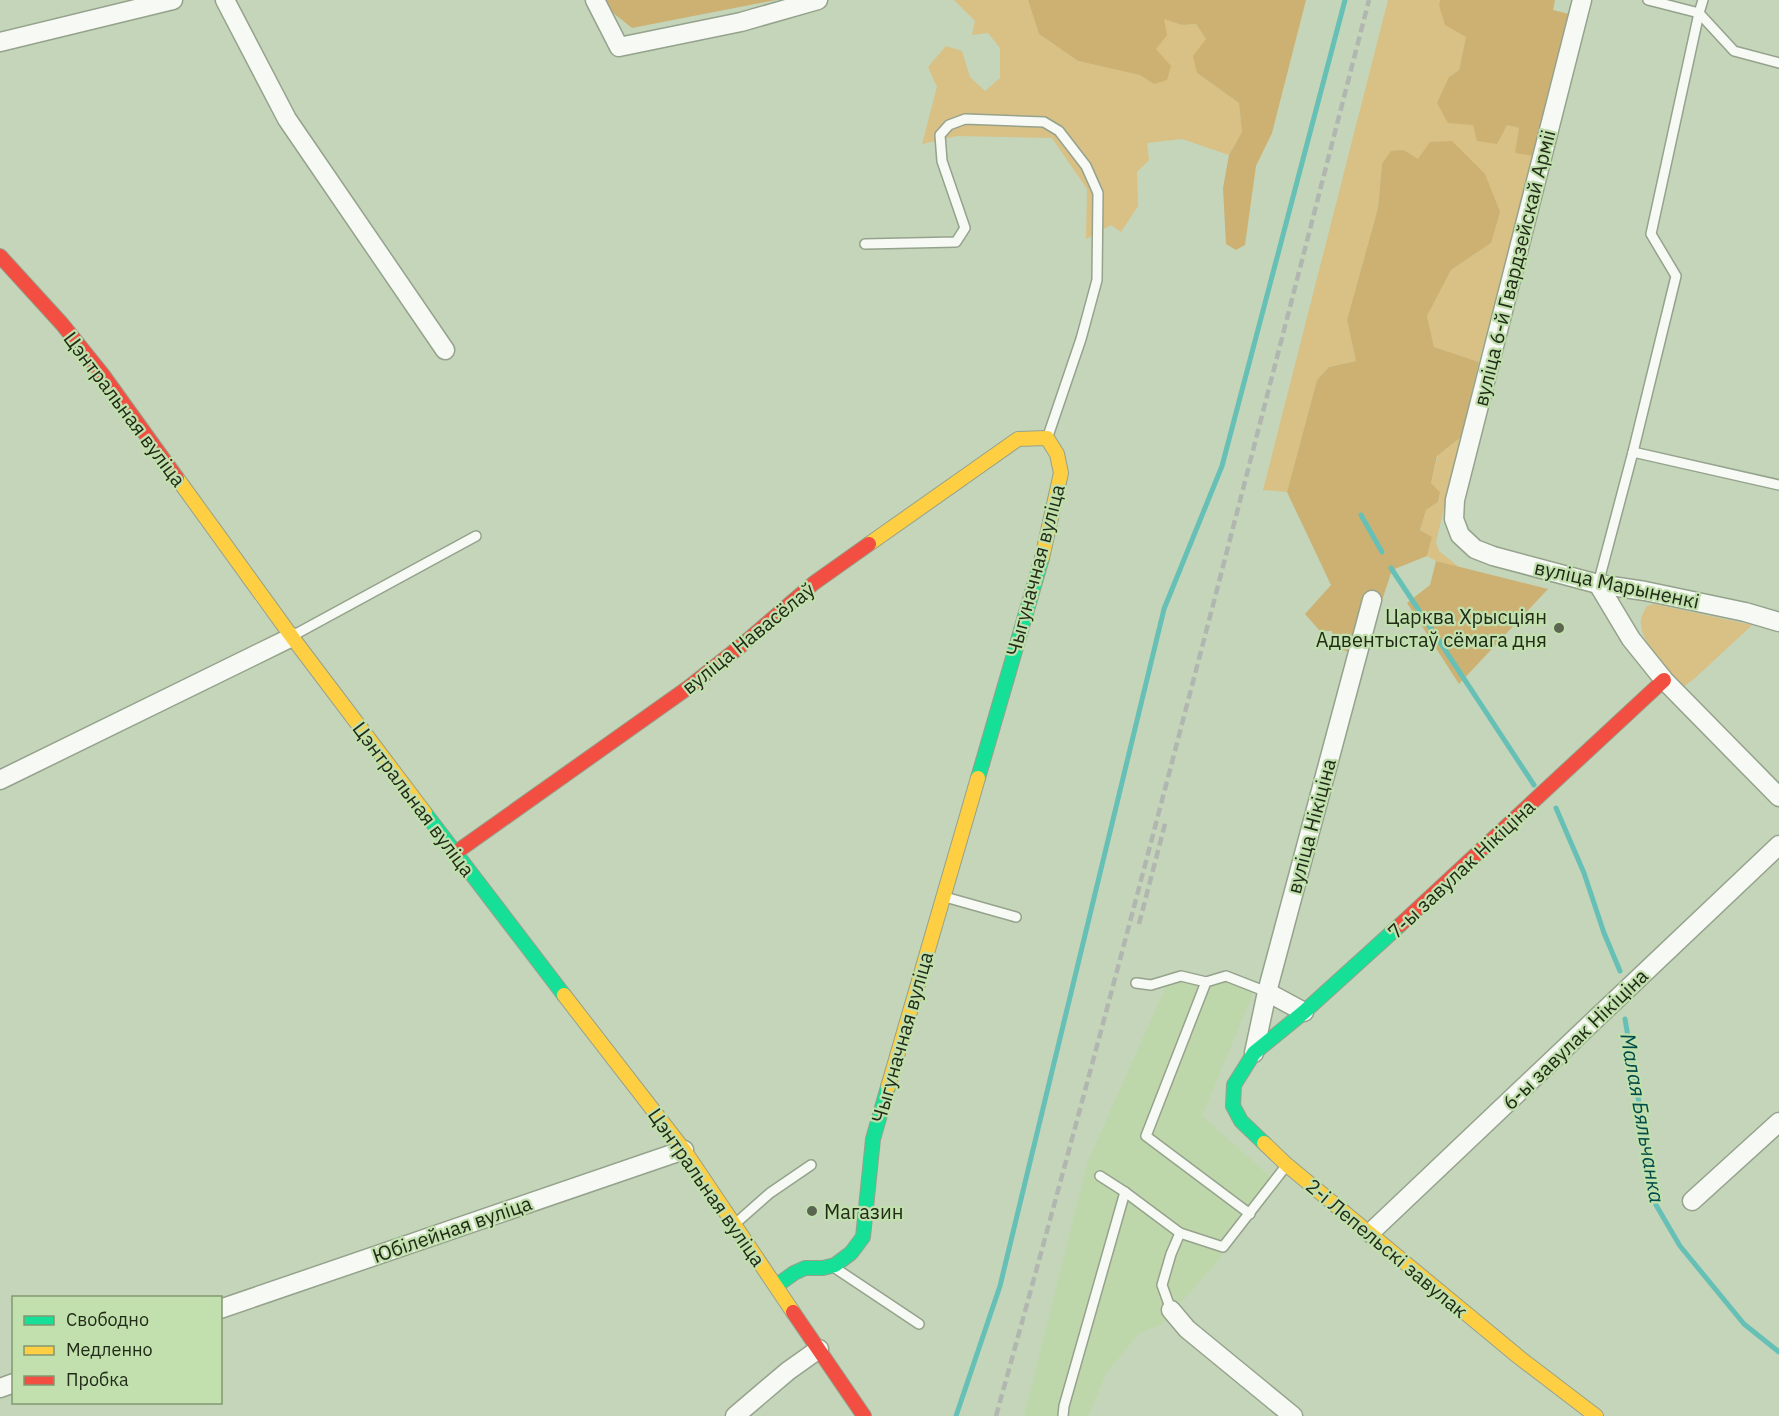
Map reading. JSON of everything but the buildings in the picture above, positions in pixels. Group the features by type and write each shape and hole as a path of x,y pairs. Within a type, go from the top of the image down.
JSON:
{"street":[{"path":"0,42 173,0"},
{"path":"225,0 287,119 445,350"},
{"path":"595,0 619,47 741,22 818,0"},
{"name":"вуліца 6-й Гвардзейскай Арміі","path":"1460,535 1454,519 1455,500 1582,0"},
{"name":"Цэнтральная вуліца","path":"0,256 62,324 103,375 292,637 455,854 684,1150 864,1416"},
{"name":"вуліца Навасёлаў","path":"455,854 689,687 814,584 1008,445 1018,440 1047,438"},
{"name":"Чыгуначная вуліца","path":"832,1267 856,1250 863,1237 873,1139 1047,536 1061,473 1057,454 1047,438"},
{"name":"вуліца Марыненкі","path":"1460,535 1475,549 1493,556 1598,584 1645,591 1745,612 1779,622"},
{"path":"1598,584 1631,639 1664,680 1779,797"},
{"name":"вуліца Нікіціна","path":"1254,1053 1267,992 1372,600"},
{"path":"0,780 292,637"},
{"name":"7-ы завулак Нікіціна","path":"1254,1053 1304,1012 1398,927 1664,680"},
{"name":"6-ы завулак Нікіціна","path":"1370,1233 1779,844"},
{"path":"1267,992 1304,1012"},
{"name":"2-і Лепельскі завулак","path":"1254,1053 1234,1085 1233,1106 1241,1120 1287,1165 1520,1358 1596,1416"},
{"path":"1692,1201 1779,1122"},
{"name":"Юбілейная вуліца","path":"222,1308 684,1150"},
{"path":"777,1286 800,1269 832,1267"},
{"path":"1171,1310 1187,1329 1293,1416"},
{"path":"735,1416 788,1371 819,1349"}],"lane":[{"path":"1648,0 1699,14 1734,51 1779,63"},
{"path":"1598,584 1676,276 1651,234 1703,0"},
{"path":"865,244 956,242 965,228 942,161 940,135 949,125 965,119 1044,122 1059,131 1086,166 1098,193 1097,279 1081,339 1047,438"},
{"path":"1633,452 1779,485"},
{"path":"292,637 476,536"},
{"path":"942,896 1017,917"},
{"path":"1136,983 1151,985 1181,976 1206,982 1226,976 1267,992"},
{"path":"1206,982 1146,1136 1250,1214"},
{"path":"735,1224 770,1193 811,1165"},
{"path":"1100,1176 1180,1233 1223,1247 1287,1165"},
{"path":"1063,1416 1125,1192"},
{"path":"1171,1310 1162,1285 1180,1233"},
{"path":"832,1267 919,1324"}],"shaded area":[{"path":"603,0 776,0 632,28 607,8"},
{"path":"954,0 1028,0 1039,34 1078,61 1141,75 1154,84 1156,49 1164,18 1182,25 1196,24 1206,39 1197,73 1239,103 1242,132 1229,155 1182,139 1147,143 1149,160 1137,172 1138,206 1121,232 1111,225 1086,239 1087,189 1052,138 957,136 922,144 937,87 928,67 946,46 962,51 970,77 985,91 1000,78 1000,48 988,33 972,35 975,21"},
{"path":"1028,0 1306,0 1272,133 1256,166 1245,245 1236,250 1226,244 1223,188 1229,155 1242,132 1239,103 1197,73 1193,56 1206,39 1196,24 1182,25 1164,19 1167,35 1156,49 1171,66 1167,80 1154,84 1140,75 1078,61 1039,34"},
{"path":"1388,0 1440,0 1439,5 1466,37 1459,70 1449,77 1507,125 1519,128 1534,156 1479,362 1434,347 1427,316 1451,270 1491,243 1418,159 1404,150 1382,164 1378,208 1347,320 1356,361 1329,367 1317,380 1287,492 1263,490"},
{"path":"1440,0 1555,0 1553,10 1573,15 1534,156 1515,153 1519,128 1507,125 1497,144 1477,141 1473,125 1448,123 1437,103 1449,77 1459,70 1466,37 1445,25 1439,5"},
{"path":"1452,141 1485,174 1500,212 1491,243 1451,270 1427,316 1434,347 1479,362 1461,437 1437,456 1431,483 1440,492 1438,502 1426,510 1420,530 1432,537 1427,556 1392,570 1372,631 1350,652 1334,648 1332,631 1320,631 1305,614 1331,585 1287,492 1317,380 1329,367 1356,361 1347,320 1378,208 1382,164 1391,151 1404,150 1418,159 1430,142"},
{"path":"1461,437 1436,542 1439,551 1459,567 1436,561 1427,556 1432,537 1420,530 1426,510 1438,502 1440,492 1431,483 1438,455"},
{"path":"1436,561 1548,589 1459,684 1407,603 1430,585"},
{"path":"1654,604 1752,625 1683,687 1644,637 1641,617 1647,606"},
{"path":"1225,972 1258,981 1202,1116 1281,1186 1271,1194 1215,1264 1161,1325 1140,1332 1107,1372 1088,1416 1024,1416 1088,1161 1172,973 1203,977"}],"waterway":[{"path":"956,1416 1000,1286 1164,609 1222,466 1345,0"},
{"name":"Малая Бяльчанка","path":"1361,515 1382,552"},
{"name":"Малая Бяльчанка","path":"1391,568 1534,785"},
{"name":"Малая Бяльчанка","path":"1556,808 1584,873 1604,933 1620,971"},
{"name":"Малая Бяльчанка","path":"1625,1019 1656,1205 1680,1246 1744,1324 1779,1352"}],"railway":[{"path":"996,1416 1139,886 1369,0"},
{"path":"1139,924 1166,820"}],"traffic: fast":[{"path":"978,778 1042,558"},
{"path":"425,813 564,995"},
{"path":"1264,1143 1241,1121 1233,1106 1234,1085 1254,1053 1304,1012 1400,925"},
{"path":"776,1286 805,1268 835,1265 851,1253 863,1237 873,1139 888,1087"}],"traffic: slow":[{"path":"869,544 1018,439 1047,438 1057,454 1061,473 1042,558"},
{"path":"177,478 292,637 425,813"},
{"path":"888,1087 978,778"},
{"path":"564,995 684,1150 793,1312"},
{"path":"1264,1143 1287,1165 1520,1358 1596,1416"}],"traffic: jam":[{"path":"0,256 62,324 103,375 177,478"},
{"path":"455,853 689,687 814,583 869,544"},
{"path":"1400,925 1664,680"},
{"path":"793,1312 864,1416"}],"place":[{"name":"Царква Хрысціян Адвентыстаў сёмага дня","path":"1559,628"},
{"name":"Магазин","path":"812,1211"}]}
